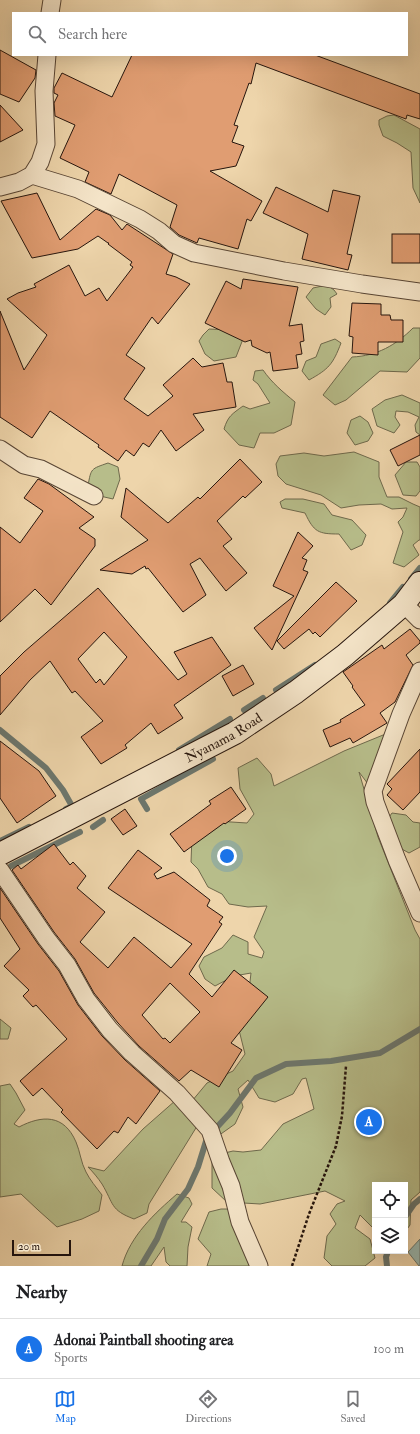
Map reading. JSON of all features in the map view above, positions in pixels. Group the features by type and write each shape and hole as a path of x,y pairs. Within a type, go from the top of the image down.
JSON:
{"street":[{"path":"50,12 52,0"},
{"path":"0,187 19,182 32,176 40,162 46,144 44,91 47,56"},
{"path":"32,176 78,189 140,219 159,231 174,244 194,253 284,271 420,292"},
{"path":"0,449 24,465 42,469 94,496"},
{"name":"Nyanama Road","path":"0,854 235,733 296,692 344,655 404,604 420,583"},
{"path":"404,604 420,620"},
{"path":"420,670 401,714 373,791 374,802 420,913"},
{"path":"0,870 46,938 67,965 86,998 110,1030 177,1093 210,1130 231,1186 240,1222 259,1266"}],"path":[{"path":"292,1266 309,1214 336,1146 342,1116 346,1066"}],"green space":[{"path":"394,115 420,129 420,203 413,188 411,152 383,136 379,125 379,120 387,116"},
{"path":"327,285 337,294 330,298 331,307 325,315 316,309 306,297 313,288"},
{"path":"413,328 420,328 420,358 407,372 380,371 346,400 335,405 323,395 352,357 378,352 400,340"},
{"path":"209,329 233,330 243,339 236,357 214,361 205,354 199,341"},
{"path":"335,339 341,343 333,361 321,373 309,380 302,371 306,361 316,357 321,344"},
{"path":"263,370 282,391 295,402 291,425 274,433 260,433 254,448 239,445 224,429 231,416 243,406 250,409 270,403 258,384 253,380 255,371"},
{"path":"402,395 420,403 420,435 416,432 415,425 419,417 408,412 396,411 395,417 400,425 394,433 377,426 372,409 385,400"},
{"path":"360,416 368,422 373,433 368,441 355,445 347,433 351,420"},
{"path":"354,452 379,462 379,477 387,497 399,497 420,507 420,540 413,545 419,555 404,567 393,563 403,532 398,522 403,517 407,508 392,509 381,504 341,508 321,495 286,484 278,476 276,464 280,456 304,453 324,456"},
{"path":"406,462 417,462 420,467 420,491 416,496 403,495 395,475"},
{"path":"108,463 118,467 120,479 113,499 100,496 88,486 91,472 95,468"},
{"path":"285,499 303,499 324,504 332,515 352,520 366,535 362,545 351,550 339,534 318,531 311,524 305,513 282,508 280,502"},
{"path":"388,733 368,784 359,772 378,837 420,939 420,1192 411,1200 410,1225 408,1228 408,1182 372,1182 372,1227 360,1215 355,1228 370,1239 372,1254 374,1254 375,1258 365,1266 332,1266 324,1258 327,1236 336,1224 330,1214 337,1204 345,1201 325,1191 260,1204 227,1202 212,1188 212,1156 233,1151 243,1152 261,1150 283,1124 314,1109 306,1078 302,1079 293,1094 275,1102 259,1098 248,1080 238,1089 243,1107 235,1124 218,1136 199,1123 149,1204 147,1213 134,1219 126,1216 116,1209 102,1184 88,1167 104,1171 143,1129 184,1093 192,1101 207,1083 233,1071 245,1054 239,1030 248,999 251,973 234,976 215,986 205,979 199,966 204,957 222,948 233,935 248,942 248,954 262,958 264,952 254,937 267,906 248,907 229,904 222,894 208,887 198,869 191,862 192,835 216,821 247,823 254,814 240,789 238,768 257,758 271,774 274,786 344,751"},
{"path":"392,813 406,815 413,822 420,823 420,847 409,853 400,848 387,820"},
{"path":"0,1019 11,1028 8,1039 0,1039"},
{"path":"10,1084 25,1110 14,1124 19,1127 36,1120 52,1120 65,1126 71,1133 76,1142 86,1172 102,1195 99,1211 82,1219 57,1227 21,1194 0,1197 0,1086"},
{"path":"177,1194 189,1198 192,1204 181,1222 186,1222 192,1227 188,1247 187,1266 170,1266 166,1262 164,1247 151,1266 122,1266 137,1235 152,1217"},
{"path":"228,1209 252,1266 207,1266 211,1254 198,1239 209,1212"}],"water":[{"path":"420,1239 420,1266 419,1266 408,1252"}],"building":[{"path":"0,50 36,70 35,78 19,102 0,94"},
{"path":"132,56 318,56 420,94 420,119 407,115 406,119 256,63 251,84 249,83 234,125 238,126 232,142 244,146 236,166 210,171 262,201 251,221 247,219 238,249 199,238 197,243 179,235 170,227 177,205 119,174 111,194 85,182 89,172 60,158 75,125 55,116 54,103 58,95 54,93 54,88 62,73 112,97"},
{"path":"0,105 23,130 0,142"},
{"path":"276,187 328,212 333,190 360,196 347,254 352,255 348,270 302,259 308,234 263,213"},
{"path":"37,193 60,240 96,209 110,215 122,230 127,224 173,254 166,274 190,284 158,324 152,317 126,355 145,368 124,399 148,416 173,396 163,385 193,358 202,367 223,363 227,382 232,382 236,407 193,414 204,430 176,451 161,430 149,447 143,443 134,456 126,450 118,461 98,447 99,445 50,411 32,438 0,417 0,311 24,370 47,335 7,299 18,293 36,287 34,284 69,265 85,296 99,288 107,301 133,267 130,265 132,262 98,236 78,249 32,258 1,201"},
{"path":"392,234 420,234 420,263 392,263"},
{"path":"243,279 298,287 289,326 302,324 304,341 300,342 302,354 296,355 298,368 273,371 270,352 267,353 252,346 251,340 245,342 205,323 226,281 241,289"},
{"path":"352,303 381,304 381,315 390,315 391,320 403,320 403,342 378,342 378,355 352,353 353,337 349,336"},
{"path":"420,435 420,455 398,466 390,450"},
{"path":"240,459 262,482 245,498 243,496 217,521 232,539 223,546 247,573 226,591 200,558 190,564 206,595 183,612 145,566 132,574 100,570 148,540 121,517 126,488 168,523 198,497 200,499"},
{"path":"38,479 49,484 94,517 79,528 95,539 95,546 51,605 35,589 0,622 0,527 20,543 43,511 24,498"},
{"path":"298,532 313,546 302,558 307,560 303,570 308,572 272,650 254,628 294,596 273,586"},
{"path":"336,582 357,601 320,637 315,632 313,634 309,629 284,649 277,641"},
{"path":"98,588 178,680 187,674 174,652 212,637 231,665 174,705 183,718 158,734 151,723 125,745 127,748 101,764 81,737 103,721 75,691 72,693 50,661 30,680 0,715 0,676 24,652","holes":["104,632 127,657 104,685 100,679 96,683 78,659"]},
{"path":"410,629 420,643 406,655 413,665 395,702 380,713 387,723 353,743 350,738 330,747 323,730 341,722 340,720 365,705 343,672 382,645 384,649"},
{"path":"243,665 254,684 233,696 222,676"},
{"path":"0,741 39,771 56,796 17,823 0,798"},
{"path":"420,749 420,792 403,810 387,795 392,789 387,784"},
{"path":"231,787 246,809 184,852 170,834 211,804 209,801"},
{"path":"125,809 137,826 123,835 111,819"},
{"path":"54,844 70,865 73,862 86,876 77,888 105,912 80,942 108,968 134,937 171,968 192,944 108,888 138,850 162,868 154,874 157,879 174,872 210,900 207,906 223,917 219,922 222,924 189,974 212,997 234,970 268,997 231,1043 242,1050 219,1087 191,1070 179,1081 139,1046 118,1023 94,993 75,959 54,932 12,870 18,865 21,869","holes":["170,983 200,1012 170,1043 165,1038 163,1039 142,1015"]},
{"path":"0,888 38,944 59,971 78,1005 102,1036 125,1060 160,1091 136,1124 128,1117 118,1133 114,1131 97,1149 61,1112 63,1110 42,1088 33,1096 20,1081 67,1039 36,1005 33,1007 23,996 29,990 4,966 20,949 0,918"}],"waterway":[{"path":"411,579 420,568"},
{"path":"390,603 403,587"},
{"path":"276,690 315,665"},
{"path":"244,710 263,698"},
{"path":"179,750 230,719"},
{"path":"0,730 46,768 63,790 72,806 66,809"},
{"path":"147,809 141,799 213,759"},
{"path":"93,827 103,820"},
{"path":"0,841 29,827"},
{"path":"11,866 80,832"},
{"path":"141,1266 157,1239 165,1219 188,1189 198,1167 207,1138 230,1113 256,1078 286,1064 331,1061 380,1053 420,1029"},
{"path":"408,1213 414,1204 420,1199"},
{"path":"387,1254 387,1266"}],"place":[{"name":"Adonai Paintball shooting area","path":"369,1122"}]}
